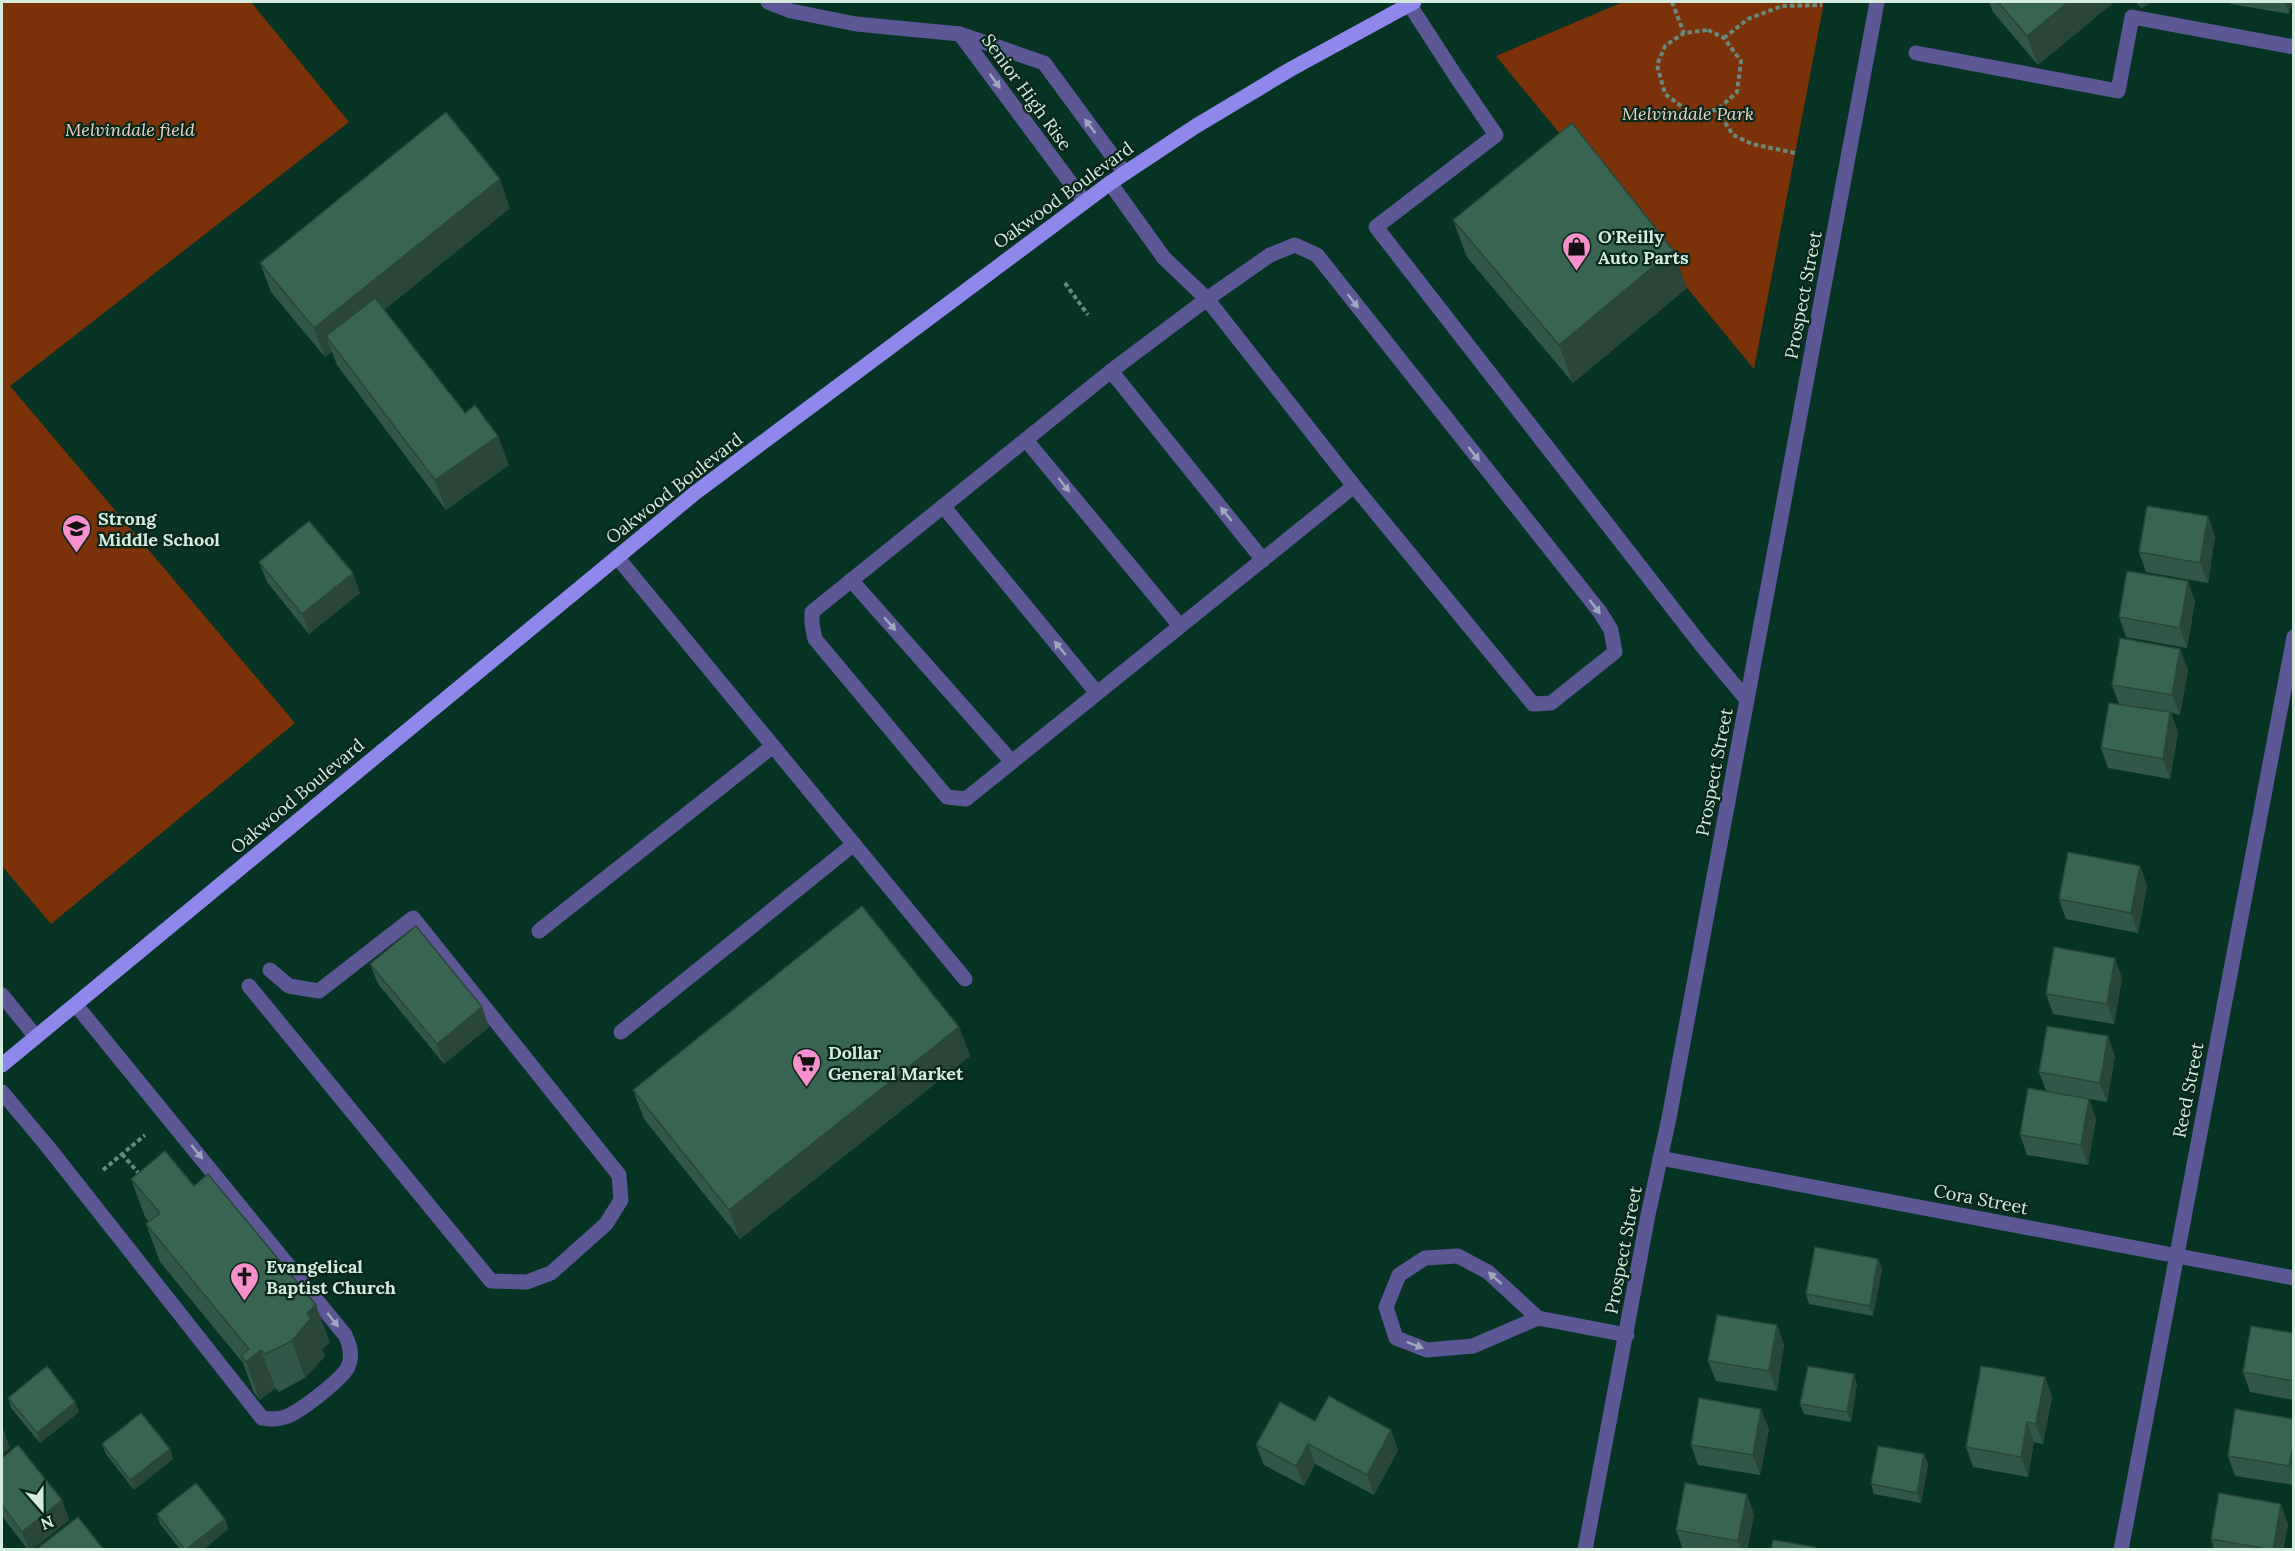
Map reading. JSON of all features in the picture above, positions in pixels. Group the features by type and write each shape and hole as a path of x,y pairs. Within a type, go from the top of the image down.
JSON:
{"main road":[{"name":"Oakwood Boulevard","path":"2,1065 695,493 1110,183 1196,126 1291,69 1412,3"}],"street":[{"name":"Senior High Rise","path":"768,2 791,11 856,24 960,34 1044,63 1125,173"},
{"name":"Prospect Street","path":"1585,1550 1877,2"},
{"path":"1412,3 1456,78 1496,135 1376,227 1702,646 1747,700"},
{"path":"1916,52 2118,90 2133,17 2294,46"},
{"name":"Senior High Rise","path":"960,34 1084,201"},
{"path":"1110,183 1164,258 1207,299 1354,486 1533,704 1551,703 1615,652 1611,630 1600,612 1317,255 1295,245 1269,255 1207,299 1111,371 812,612 815,639 947,797 966,799 1354,486"},
{"path":"1111,371 1263,560"},
{"path":"1026,440 1180,626"},
{"path":"943,506 1097,693"},
{"path":"617,557 965,979"},
{"path":"851,580 1012,762"},
{"name":"Reed Street","path":"2121,1550 2294,637"},
{"path":"539,931 773,746"},
{"path":"621,1032 854,844"},
{"path":"249,986 491,1281 526,1282 551,1273 606,1224 621,1200 619,1175 413,918 319,991 289,986 270,970"},
{"path":"2,995 36,1037"},
{"path":"2,1092 262,1418 282,1418 292,1414 342,1376 351,1355 345,1335 76,1005"},
{"name":"Cora Street","path":"1660,1158 2294,1278"},
{"path":"1538,1318 1473,1346 1427,1350 1396,1338 1386,1307 1398,1275 1425,1258 1458,1256 1488,1272 1538,1318 1627,1335"}],"path":[{"path":"1671,2 1684,33"},
{"path":"1724,38 1748,19 1782,6 1822,5"},
{"path":"1708,30 1724,38 1741,61 1737,92 1717,110 1689,112 1665,94 1657,65 1665,46 1684,33 1708,30"},
{"path":"1717,110 1733,135 1752,144 1795,153"},
{"path":"1065,283 1088,315"},
{"path":"98,1174 146,1134"},
{"path":"122,1154 148,1184"}],"green space":[{"name":"Melvindale field","path":"2,2 251,2 349,122 10,386 295,723 51,924 2,866"},
{"name":"Melvindale Park","path":"1623,2 1824,2 1754,369 1496,56"}],"building":[{"path":"1998,2 2068,2 2027,36"},
{"path":"446,112 500,179 314,328 260,263"},
{"name":"O'Reilly Auto Parts","path":"1572,123 1673,250 1559,345 1453,220"},
{"path":"375,298 465,413 475,405 498,436 435,480 326,336"},
{"path":"2147,506 2208,516 2200,563 2139,552"},
{"path":"309,521 353,573 302,614 259,562"},
{"path":"2127,571 2188,581 2180,628 2119,617"},
{"path":"2120,638 2180,649 2172,695 2112,685"},
{"path":"2109,703 2170,712 2163,759 2101,748"},
{"path":"2068,852 2140,866 2131,913 2059,899"},
{"name":"Dollar General Market","path":"862,906 959,1027 729,1210 633,1090"},
{"path":"416,926 482,1007 437,1044 370,964"},
{"path":"2054,947 2115,958 2107,1004 2046,994"},
{"path":"2047,1026 2108,1036 2100,1083 2039,1072"},
{"path":"2028,1088 2089,1099 2081,1145 2020,1135"},
{"name":"Evangelical Baptist Church","path":"165,1151 194,1186 208,1174 316,1305 307,1313 311,1318 292,1341 265,1354 261,1350 246,1362 241,1356 249,1349 146,1224 160,1213 131,1179"},
{"path":"1815,1247 1878,1259 1870,1306 1806,1294"},
{"path":"1717,1315 1777,1325 1769,1371 1708,1361"},
{"path":"2251,1326 2294,1333 2294,1381 2243,1372"},
{"path":"47,1366 75,1402 37,1433 8,1398"},
{"path":"1808,1366 1854,1374 1847,1412 1800,1404"},
{"path":"1981,1366 2045,1377 2036,1424 2027,1422 2021,1457 1966,1447"},
{"path":"1329,1396 1391,1430 1367,1475 1308,1444 1296,1466 1256,1445 1280,1402 1315,1421"},
{"path":"1699,1398 1761,1409 1753,1455 1691,1445"},
{"path":"2235,1409 2294,1419 2294,1441 2289,1466 2228,1456"},
{"path":"141,1413 170,1449 130,1480 102,1444"},
{"path":"18,1445 62,1500 22,1532 2,1505 2,1458"},
{"path":"1878,1446 1924,1454 1917,1493 1871,1484"},
{"path":"196,1483 225,1519 185,1550 157,1514"},
{"path":"1685,1483 1747,1494 1738,1541 1676,1530"},
{"path":"2219,1493 2281,1504 2273,1550 2211,1539"},
{"path":"78,1517 104,1550 39,1550 38,1548"},
{"path":"1773,1540 1815,1547 1814,1550 1771,1550"}],"place":[{"name":"O'Reilly Auto Parts","path":"1577,272"},
{"name":"Strong Middle School","path":"77,554"},
{"name":"Dollar General Market","path":"807,1088"},
{"name":"Evangelical Baptist Church","path":"245,1302"}]}
